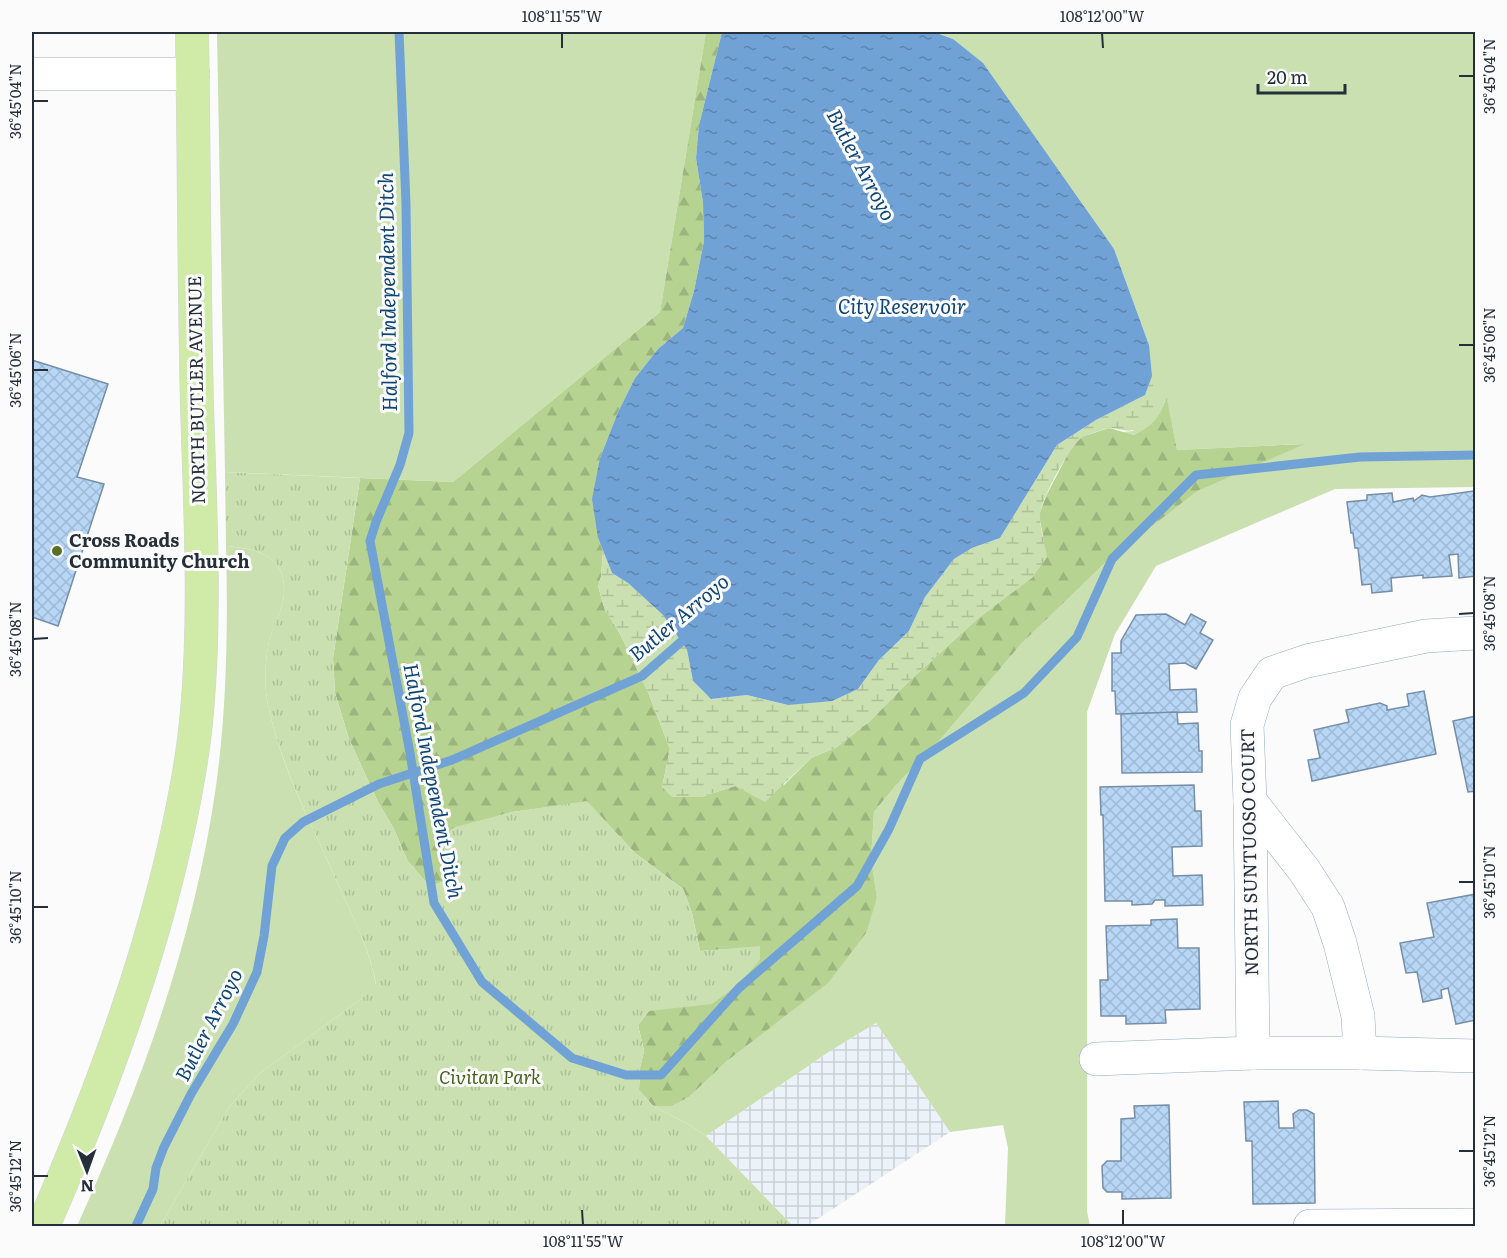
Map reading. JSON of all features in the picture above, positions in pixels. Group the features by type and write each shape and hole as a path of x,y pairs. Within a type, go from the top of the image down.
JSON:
{"main road":[{"name":"NORTH BUTLER AVENUE","path":"43,1227 79,1143 139,980 176,842 193,745 197,712 202,599 194,286 192,32"}],"street":[{"path":"32,74 193,74"},
{"name":"NORTH SUNTUOSO COURT","path":"1252,1053 1251,801 1247,725 1255,698 1272,673 1307,661 1426,636 1476,633"},
{"path":"1251,801 1304,870 1328,907 1340,943 1358,1016 1360,1053"},
{"path":"1096,1059 1252,1053 1476,1056"},
{"path":"1310,1227 1476,1225"}],"shaded area":[{"path":"876,1023 950,1132 807,1226 793,1226 706,1136 830,1051"}],"green space":[{"path":"217,32 706,32 660,312 453,482 225,472"},
{"path":"706,32 722,32 699,125 696,158 703,203 704,241 694,291 683,328 658,349 635,378 618,412 600,458 598,538 603,551 598,586 605,610 619,632 648,692 670,749 662,787 701,797 735,786 784,785 811,758 837,747 870,721 907,683 976,620 1032,577 1043,536 1039,515 1046,496 1071,448 1081,437 1109,428 1134,435 1155,420 1167,398 1177,450 1305,444 1197,491 1105,563 1021,644 940,740 896,785 874,812 871,858 877,898 866,933 828,983 727,1061 689,1097 672,1106 653,1106 639,1090 640,1068 644,1051 638,1025 649,1011 760,947 700,951 692,913 683,889 635,853 587,802 512,812 485,820 442,858 442,882 430,887 407,860 349,739 335,693 333,658 360,478 453,482 660,312"},
{"path":"945,32 1475,32 1475,487 1335,489 1156,566 1115,634 1087,712 1087,1211 1090,1226 1005,1226 1008,1148 1003,1125 950,1132 876,1023 830,1051 706,1136 653,1106 672,1106 689,1097 727,1061 828,982 877,899 871,858 874,812 896,785 940,740 1021,644 1105,563 1197,490 1303,444 1177,450 1167,399 1152,424 1134,435 1123,432 1133,431 1149,345 1114,249 953,39 940,34"},
{"path":"1152,376 1153,408 1144,424 1133,430 1110,428 1085,436 1075,444 1062,464 1041,509 1041,526 1047,557 1032,578 976,620 907,683 870,721 837,747 811,758 765,802 735,786 701,797 672,797 662,787 670,749 648,692 619,632 605,610 598,586 603,551 612,573 628,583 663,615 687,650 693,681 711,699 747,695 788,705 858,689 879,660 909,631 925,597 954,559 972,548 1000,538 1057,445 1096,420 1145,395"},
{"name":"Civitan Park","path":"225,472 360,478 333,658 335,693 349,739 378,802 394,829 407,860 430,887 442,882 444,834 455,827 512,812 587,801 635,853 683,889 692,913 700,951 760,946 760,960 739,984 712,1004 649,1011 638,1025 644,1051 640,1068 639,1090 653,1106 706,1136 793,1226 160,1226 229,1107 260,1073 361,999 376,984 371,961 291,778 274,730 267,698 266,665 269,641 284,594 281,570 268,556 259,552 226,546"},
{"path":"226,546 259,552 268,556 281,570 284,594 269,641 267,656 268,705 291,778 362,939 371,962 376,985 361,999 260,1073 229,1107 160,1226 77,1226 123,1120 143,1066 179,956 194,900 216,786 225,696"}],"water":[{"name":"City Reservoir","path":"722,32 934,32 953,39 983,63 1114,249 1149,345 1152,376 1145,395 1096,420 1057,445 1000,538 972,548 954,559 925,597 909,631 879,660 858,689 832,701 788,705 747,695 711,699 693,681 687,650 663,615 628,583 612,573 598,538 592,499 600,458 618,412 635,378 658,349 683,328 694,291 704,241 703,203 696,158 699,125"}],"building":[{"name":"Cross Roads Community Church","path":"32,360 108,384 77,477 104,484 58,626 32,617"},
{"path":"1474,491 1476,493 1476,576 1459,578 1458,554 1449,555 1452,576 1423,578 1423,575 1391,578 1392,591 1372,593 1371,584 1362,585 1358,548 1355,548 1353,533 1351,533 1347,502 1367,500 1367,495 1392,493 1393,502 1413,498 1414,501 1422,495 1430,497"},
{"path":"1166,614 1185,625 1191,614 1206,622 1200,633 1213,640 1196,669 1185,663 1169,664 1170,690 1196,689 1197,712 1116,714 1115,691 1112,691 1112,653 1121,653 1121,641 1136,615"},
{"path":"1424,691 1436,754 1312,781 1308,760 1320,758 1314,730 1349,722 1346,710 1380,703 1387,706 1387,710 1409,706 1407,694"},
{"path":"1177,712 1178,724 1198,723 1202,772 1122,773 1121,714"},
{"path":"1476,716 1476,791 1468,792 1453,721"},
{"path":"1194,785 1195,811 1201,811 1202,846 1172,847 1173,876 1202,875 1203,905 1165,906 1165,900 1155,900 1152,904 1132,905 1132,901 1105,901 1100,787"},
{"path":"1476,894 1476,1020 1456,1024 1448,988 1441,990 1442,998 1423,1002 1417,972 1406,973 1400,943 1434,937 1427,903"},
{"path":"1177,919 1178,948 1199,948 1200,1009 1165,1010 1166,1023 1126,1024 1126,1016 1101,1016 1100,980 1108,980 1106,926 1151,925 1151,920"},
{"path":"1278,1101 1279,1128 1294,1128 1293,1114 1299,1110 1307,1110 1314,1114 1315,1203 1253,1204 1252,1141 1246,1141 1244,1102"},
{"path":"1169,1105 1171,1198 1122,1199 1122,1192 1107,1192 1103,1188 1102,1166 1107,1161 1121,1161 1121,1119 1135,1118 1134,1106"}],"waterway":[{"name":"Halford Independent Ditch","path":"399,32 406,204 409,433 400,465 370,541 410,753 434,903 482,982 572,1058 626,1075 661,1075 739,988 857,886 889,829 920,759 1024,693 1077,637 1112,559 1196,475 1360,457 1476,455"},
{"name":"Butler Arroyo","path":"136,1226 153,1189 156,1168 164,1147 191,1094 233,1024 257,972 264,936 272,866 285,838 303,822 379,784 452,760 642,676 691,633"}],"place":[{"name":"Cross Roads Community Church","path":"57,551"}]}
